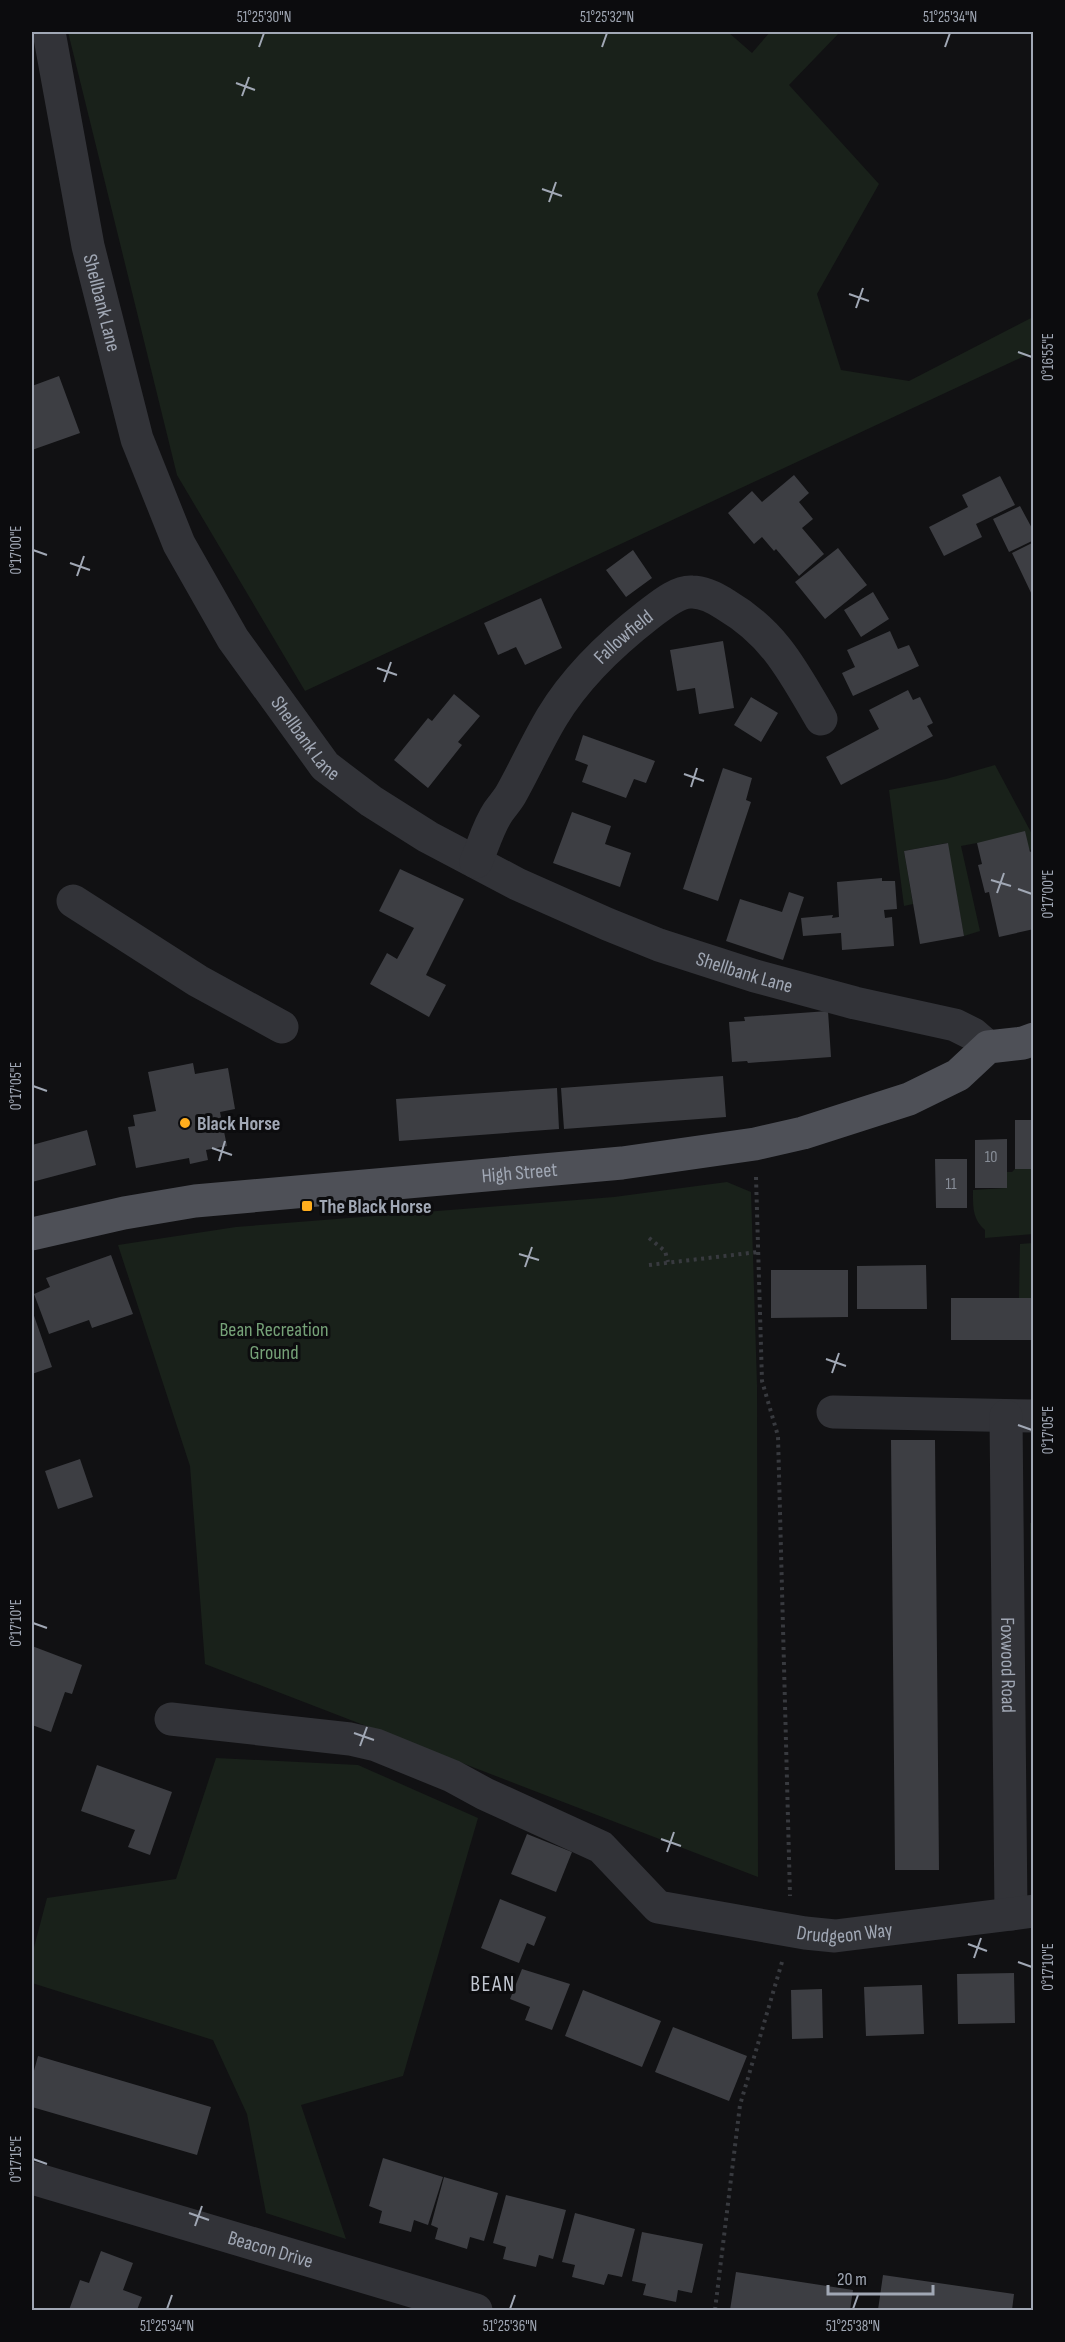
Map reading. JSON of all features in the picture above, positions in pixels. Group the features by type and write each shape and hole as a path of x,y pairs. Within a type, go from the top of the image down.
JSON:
{"main road":[{"path":"988,1047 1023,1043 1034,1039"},
{"name":"High Street","path":"32,1234 124,1213 195,1202 622,1163 755,1144 803,1133 909,1099 958,1075 988,1047"}],"street":[{"name":"Shellbank Lane","path":"49,32 88,246 134,428 179,544 233,639 325,766 391,815 545,897 659,945 820,994 955,1025 973,1034 988,1047"},
{"name":"Fallowfield","path":"476,862 498,812 510,796 550,719 569,692 607,650 632,627 681,594 692,592 709,596 760,629 793,670 821,719"},
{"path":"73,901 198,981 282,1027"},
{"name":"Foxwood Road","path":"833,1412 1020,1416 1022,1913"},
{"name":"Drudgeon Way","path":"171,1719 350,1739 385,1748 452,1776 485,1794 601,1847 658,1906 835,1936 1022,1913"},
{"name":"Beacon Drive","path":"32,2178 476,2310"}],"path":[{"path":"715,2310 740,2105 791,1930 778,1436 762,1381 755,1144"},
{"path":"648,1238 665,1251 668,1262"},
{"path":"649,1265 759,1252"}],"green space":[{"path":"68,32 728,32 752,53 770,32 840,32 789,85 879,184 817,294 841,370 909,381 1033,317 1033,352 305,691 177,475"},
{"path":"995,765 1033,836 1033,850 977,843 961,846 980,931 964,936 947,843 904,851 913,904 904,906 889,790 946,779"},
{"path":"1015,1169 1033,1169 1033,1234 985,1238 985,1230 974,1212 973,1190 1006,1188 1007,1172"},
{"name":"Bean Recreation Ground","path":"727,1182 751,1192 757,1385 758,1877 205,1664 190,1466 118,1245 236,1227 614,1197"},
{"path":"1033,1243 1033,1298 1019,1298 1020,1244"},
{"path":"1030,1523 1034,1523 1034,1667 1031,1667"},
{"path":"216,1758 358,1765 478,1818 403,2076 301,2105 346,2239 266,2213 247,2114 213,2040 32,1983 32,1955 47,1898 176,1879"}],"building":[{"path":"59,376 80,433 32,450 32,386"},
{"path":"794,475 809,493 799,502 813,519 802,528 824,554 799,576 776,549 774,551 762,537 754,544 728,513 752,491 762,502"},
{"path":"1000,476 1015,505 976,524 982,537 944,556 929,527 968,507 962,495"},
{"path":"1020,506 1034,532 1034,540 1009,552 993,519"},
{"path":"1034,542 1034,599 1012,553"},
{"path":"838,548 867,585 825,619 795,582"},
{"path":"633,550 652,578 626,597 606,570"},
{"path":"873,592 889,619 861,637 844,610"},
{"path":"541,598 562,648 525,665 516,647 498,655 484,623"},
{"path":"890,631 898,649 909,645 919,666 853,696 842,673 855,667 847,650"},
{"path":"723,641 734,708 699,714 695,688 677,691 670,650"},
{"path":"908,690 913,700 920,697 933,723 927,726 933,736 841,785 826,757 879,729 869,710"},
{"path":"454,694 480,716 458,742 462,745 428,788 394,760 428,718 432,721"},
{"path":"751,697 778,713 761,742 734,725"},
{"path":"583,735 655,761 646,783 634,779 626,798 582,782 588,765 575,760"},
{"path":"723,768 752,778 746,800 751,802 718,901 683,889"},
{"path":"572,812 611,826 605,844 631,853 620,887 553,863"},
{"path":"1025,831 1030,852 1034,850 1034,929 999,937 989,892 985,893 978,865 982,864 977,843"},
{"path":"948,843 964,936 920,944 904,851"},
{"path":"400,869 464,899 426,975 446,985 429,1017 370,984 387,953 397,959 414,928 379,911"},
{"path":"882,878 882,881 895,881 897,909 884,910 885,918 892,917 894,946 842,950 841,933 803,936 801,918 833,915 832,918 839,917 837,882"},
{"path":"789,892 804,897 783,960 726,941 740,899 782,912"},
{"path":"828,1011 831,1057 748,1063 747,1061 732,1062 729,1022 745,1021 744,1017"},
{"path":"193,1063 195,1074 228,1068 235,1109 220,1112 227,1146 206,1150 208,1160 190,1164 189,1158 136,1168 128,1127 135,1126 133,1115 156,1111 148,1072"},
{"path":"723,1076 726,1117 564,1129 561,1088"},
{"path":"557,1088 559,1129 399,1141 396,1099"},
{"path":"1015,1120 1034,1120 1034,1169 1015,1169"},
{"path":"87,1130 96,1165 32,1182 32,1145"},
{"path":"1007,1139 1007,1188 975,1188 975,1140"},
{"path":"935,1159 967,1159 967,1208 936,1208"},
{"path":"111,1255 133,1314 92,1328 89,1320 49,1334 34,1294 50,1287 46,1278"},
{"path":"926,1265 927,1309 857,1309 857,1266"},
{"path":"771,1270 848,1270 848,1317 771,1318"},
{"path":"951,1298 1034,1298 1034,1340 951,1340"},
{"path":"32,1310 52,1367 32,1374"},
{"path":"891,1440 935,1440 939,1870 895,1870"},
{"path":"80,1459 93,1497 58,1509 45,1471"},
{"path":"32,1646 82,1665 72,1694 65,1692 51,1732 32,1725"},
{"path":"97,1765 172,1792 150,1855 128,1847 135,1830 81,1811"},
{"path":"527,1834 572,1852 556,1892 511,1874"},
{"path":"500,1899 546,1917 534,1946 527,1943 519,1963 481,1948"},
{"path":"522,1969 570,1984 552,2030 525,2020 530,2007 510,1999"},
{"path":"1014,1973 1015,2023 958,2024 957,1974"},
{"path":"922,1985 924,2034 866,2036 864,1987"},
{"path":"822,1989 823,2038 792,2039 791,1990"},
{"path":"583,1990 661,2021 642,2067 565,2036"},
{"path":"673,2027 747,2056 729,2101 655,2072"},
{"path":"38,2056 211,2107 197,2155 32,2107 32,2078"},
{"path":"383,2158 443,2177 428,2225 414,2220 411,2232 379,2223 382,2211 369,2206"},
{"path":"444,2177 498,2193 484,2241 470,2237 467,2249 435,2239 438,2228 431,2225"},
{"path":"506,2195 566,2210 553,2259 539,2255 536,2267 503,2259 506,2247 493,2243"},
{"path":"575,2213 635,2229 622,2277 608,2274 604,2285 572,2277 575,2265 562,2262"},
{"path":"642,2232 703,2244 692,2293 678,2290 676,2302 643,2295 646,2284 632,2281"},
{"path":"101,2251 133,2263 123,2290 142,2297 137,2310 69,2310 80,2280 89,2283"},
{"path":"736,2272 853,2290 850,2310 730,2310"},
{"path":"883,2275 1014,2294 1012,2310 878,2310"}],"place":[{"name":"Black Horse","path":"185,1123"},
{"name":"The Black Horse","path":"307,1206"}],"district":[{"name":"BEAN","path":"493,1983"}]}
